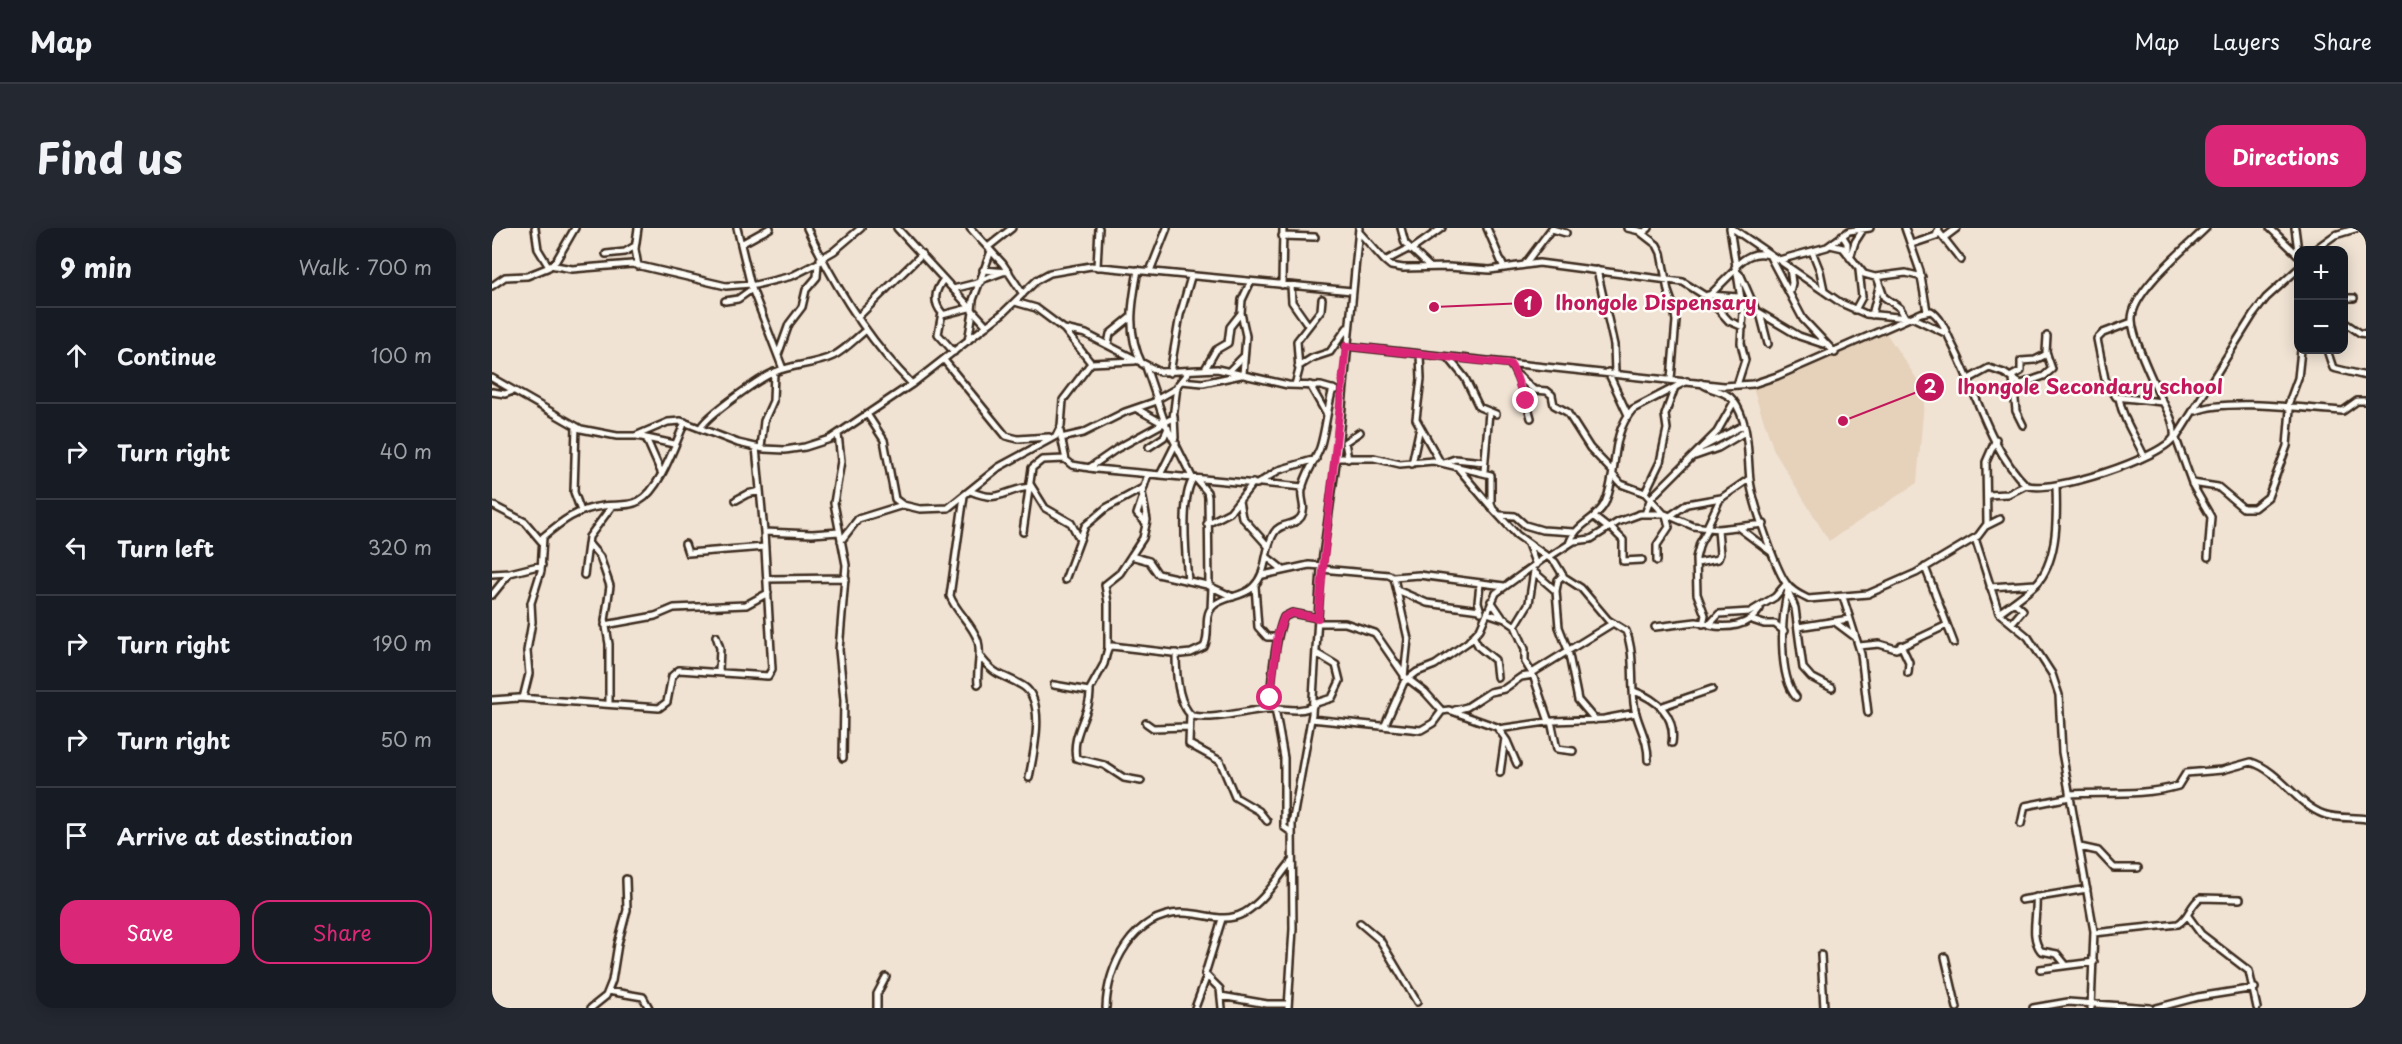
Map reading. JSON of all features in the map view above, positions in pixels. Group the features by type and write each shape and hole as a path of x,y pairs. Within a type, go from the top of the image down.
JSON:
{"street":[{"path":"535,228 538,249 549,266 572,269 638,266 726,286 752,286 792,276 834,252 861,228"},
{"path":"492,286 506,277 537,274 549,266 556,261 575,228"},
{"path":"638,228 635,246 638,266"},
{"path":"737,228 752,286 783,369"},
{"path":"741,244 770,228"},
{"path":"807,228 820,261 857,318 912,384"},
{"path":"897,228 987,326"},
{"path":"970,228 990,249 1023,294"},
{"path":"968,341 973,300 990,249 1012,228"},
{"path":"1097,267 1099,228"},
{"path":"1150,271 1167,228"},
{"path":"1282,228 1282,285"},
{"path":"1291,228 1295,236"},
{"path":"1401,228 1410,249 1430,267"},
{"path":"1385,261 1410,249 1442,228"},
{"path":"1488,228 1504,268"},
{"path":"1524,265 1552,228 1566,233"},
{"path":"1628,228 1639,231 1657,245 1676,321 1671,379"},
{"path":"1639,231 1649,228"},
{"path":"1731,228 1841,303 1872,315 1909,317"},
{"path":"1731,228 1743,327 1741,343 1746,363 1737,385"},
{"path":"1848,255 1864,228"},
{"path":"1779,260 1830,245 1842,236 1870,228"},
{"path":"1905,228 1922,277 1927,311"},
{"path":"1945,237 1957,228"},
{"path":"2206,228 2148,287 2138,300 2132,322 2192,483 2211,516 2208,557"},
{"path":"2270,228 2294,249"},
{"path":"2295,228 2297,246"},
{"path":"2320,246 2335,235 2358,228"},
{"path":"1359,230 1385,261 1391,266 1403,268 1504,268 1524,265 1557,265 1666,278 1687,283 1707,295 1729,321 1743,327"},
{"path":"1221,996 1288,1006 1293,929 1291,832 1313,705 1321,568 1336,458 1359,230"},
{"path":"1912,244 1934,237 1939,230 1961,260"},
{"path":"1842,236 1847,243 1848,255"},
{"path":"1282,237 1315,237"},
{"path":"1830,245 1841,247 1859,270 1862,297 1855,309"},
{"path":"606,254 624,252 635,246"},
{"path":"1812,251 1822,276 1824,290"},
{"path":"1707,295 1748,256 1768,253"},
{"path":"1768,253 1803,319 1835,353"},
{"path":"857,318 922,254"},
{"path":"1790,292 1792,283 1789,268 1794,255"},
{"path":"778,354 789,324 802,307 806,290 817,277 820,261"},
{"path":"635,436 668,422 685,422 758,448 785,450 805,447 838,434 912,384 987,326 1050,273 1097,267 1352,291"},
{"path":"1735,269 1741,276 1758,311 1768,344"},
{"path":"983,270 1006,272"},
{"path":"1108,649 1119,646 1191,653 1204,647 1211,609 1207,492 1195,479 1165,425 1132,339 1131,317 1138,270"},
{"path":"1597,270 1614,345 1615,373"},
{"path":"1859,270 1877,277 1906,273 1922,277"},
{"path":"953,290 1006,272"},
{"path":"1346,346 1737,385 1753,384 1776,377 1927,311 1936,315 1948,335 1995,440 2008,463 2026,484 2036,488 2077,482 2144,456 2172,441 2195,411 2253,315 2266,298 2294,273"},
{"path":"1170,373 1181,307 1191,277"},
{"path":"1877,277 1884,297 1909,317 1948,335"},
{"path":"944,279 937,290 935,303 942,315 938,334 954,352"},
{"path":"1245,374 1246,336 1241,313 1242,300 1250,282"},
{"path":"726,301 738,299 752,286"},
{"path":"1292,286 1292,302 1308,325"},
{"path":"1872,315 1879,287"},
{"path":"1707,295 1740,299 1800,336 1826,344"},
{"path":"1295,385 1298,367 1297,340 1321,310 1322,298"},
{"path":"2348,298 2354,298"},
{"path":"1015,302 1036,308 1064,329 1091,363"},
{"path":"942,315 971,310"},
{"path":"1205,369 1216,350 1228,343 1230,327 1241,313"},
{"path":"1108,344 1110,334 1131,317"},
{"path":"2132,322 2103,333 2096,341 2105,379 2110,390 2119,398 2126,424 2135,434 2144,456"},
{"path":"1298,367 1312,358 1330,352 1348,326"},
{"path":"2348,326 2357,332 2366,333"},
{"path":"1064,329 1086,334 1108,344 1144,366 1170,373 1205,369 1229,371 1295,385 1310,385 1341,391"},
{"path":"701,427 712,415 774,372 810,364 835,355 866,330"},
{"path":"1969,379 1989,368 2024,384 2049,373 2052,364 2047,354 2048,336"},
{"path":"1420,354 1421,379 1415,414 1420,427 1442,462 1484,471 1492,478 1490,499 1493,508"},
{"path":"2012,378 2021,371 2020,361 2035,360 2047,354"},
{"path":"2192,483 2223,490 2243,508 2254,508 2263,503 2287,446 2288,408 2298,378 2301,354"},
{"path":"2329,354 2334,368 2366,376"},
{"path":"1229,371 1244,355"},
{"path":"1448,357 1466,378 1479,407 1496,414"},
{"path":"944,360 1006,436 1018,439 1053,437"},
{"path":"1091,363 1135,361"},
{"path":"1091,363 1063,400 1060,438 1065,459 1072,465 1195,479 1303,487"},
{"path":"1510,364 1534,390 1552,395 1554,405 1568,412 1590,447 1621,484 1645,493 1667,515 1669,527 1657,545 1657,561"},
{"path":"1160,475 1176,442 1174,416 1177,388 1189,371"},
{"path":"492,700 524,698 609,703 645,708 664,706 669,697 675,672 686,669 765,677 770,674 768,593 758,448 764,421 773,401 774,372"},
{"path":"1608,372 1628,415"},
{"path":"1181,381 1203,382 1245,374"},
{"path":"1519,376 1521,392 1530,406 1531,418"},
{"path":"492,378 576,426 617,436 635,436 674,444"},
{"path":"2012,378 2016,411 2023,424"},
{"path":"1569,544 1574,532 1594,517 1606,501 1613,473 1618,436 1628,415 1633,409 1687,381"},
{"path":"1701,382 1710,389 1727,395 1734,402 1745,428 1749,479 1773,553 1795,608 1803,668 1810,677 1832,688"},
{"path":"1310,385 1327,415"},
{"path":"1645,493 1663,451 1665,415 1676,387"},
{"path":"1060,438 1083,433 1177,388"},
{"path":"1211,609 1220,602 1255,586 1267,564 1268,546 1278,528 1295,522 1302,515 1303,487 1316,459 1333,389"},
{"path":"492,392 505,394 513,391"},
{"path":"2119,398 2162,402"},
{"path":"2195,411 2225,404 2288,408 2317,407 2343,411 2357,401 2366,400"},
{"path":"1645,514 1651,498 1723,424 1734,402"},
{"path":"1137,409 1165,425"},
{"path":"1484,471 1490,412"},
{"path":"867,414 884,440 893,494 897,502 935,510 948,508 999,467 1060,431"},
{"path":"1089,468 1118,448 1165,425 1174,416"},
{"path":"541,541 569,514 638,502 662,473 685,422"},
{"path":"1149,447 1164,437 1165,425"},
{"path":"576,426 574,492 581,511"},
{"path":"1412,464 1420,427"},
{"path":"1702,448 1745,428"},
{"path":"1693,456 1718,448 1745,428"},
{"path":"1348,459 1345,442 1360,432"},
{"path":"838,434 841,461 834,503 846,578 839,650 844,700 843,758"},
{"path":"646,438 662,473"},
{"path":"1986,526 1986,462 1995,440"},
{"path":"1023,532 1030,475 1035,464 1051,458 1065,459"},
{"path":"1336,458 1374,458 1400,464 1442,462 1455,459 1484,462"},
{"path":"1207,524 1230,512 1256,483 1279,470 1316,459"},
{"path":"1457,467 1528,543 1556,562 1563,575 1581,588 1613,623 1626,631 1631,644 1636,713 1647,738 1648,760"},
{"path":"1140,781 1124,778 1096,762 1076,758 1078,729 1090,700 1090,690 1104,664 1108,649 1108,603 1105,585 1120,573 1143,538 1146,524 1137,514 1148,474"},
{"path":"1188,581 1186,507 1188,493 1195,479"},
{"path":"1667,515 1687,504 1721,498 1749,479"},
{"path":"1987,495 2008,494 2026,484"},
{"path":"970,491 988,498 1030,486"},
{"path":"1030,486 1045,508 1071,523 1080,540"},
{"path":"1999,613 2036,584 2044,573 2051,552 2056,516 2056,486"},
{"path":"1065,580 1085,526 1095,516 1143,488"},
{"path":"736,500 742,495 760,491"},
{"path":"964,496 950,596 968,620 979,643 976,672 978,684"},
{"path":"1706,624 1705,615 1696,594 1697,564 1700,543 1721,498"},
{"path":"1239,501 1242,517 1268,546"},
{"path":"492,505 525,522 541,541 542,565 531,599 532,622 527,651 529,674 524,698"},
{"path":"584,575 591,533 613,505"},
{"path":"841,541 858,519 903,505"},
{"path":"1500,515 1515,516 1525,525 1542,530 1574,532"},
{"path":"1406,678 1435,665 1473,636 1484,620 1491,601 1506,586 1569,544 1591,539 1630,516 1667,515 1688,524 1718,529 1764,524"},
{"path":"1697,564 1718,559 1718,529 1713,515"},
{"path":"1594,517 1623,540 1623,561 1642,560"},
{"path":"1787,586 1808,599 1868,594 1925,567 1975,538 1986,526 2000,519"},
{"path":"1739,528 1773,553"},
{"path":"764,532 812,534 839,532"},
{"path":"1975,538 1999,613 2028,637 2056,684 2062,752 2094,933 2091,1005"},
{"path":"1515,626 1529,603 1535,568 1528,543"},
{"path":"589,544 600,557 610,586 605,625 609,644 609,703"},
{"path":"685,544 688,553 765,548"},
{"path":"1131,556 1149,561 1158,574 1210,587 1233,597"},
{"path":"1267,556 1282,569"},
{"path":"492,574 510,573 542,565"},
{"path":"1261,576 1282,569 1296,569 1309,565 1393,577 1419,574 1506,586"},
{"path":"1925,567 1954,643"},
{"path":"1535,568 1556,591"},
{"path":"492,595 510,573"},
{"path":"1563,575 1558,580 1556,591 1559,627 1568,650 1579,704 1589,710 1595,720"},
{"path":"1385,725 1398,690 1406,678 1408,639 1393,577"},
{"path":"767,579 846,578"},
{"path":"1480,584 1478,602 1484,620"},
{"path":"1990,587 2036,584"},
{"path":"1255,586 1258,627 1267,637 1278,638"},
{"path":"1655,627 1706,624 1733,627 1749,619 1761,606 1787,586"},
{"path":"1787,586 1782,618 1785,632 1782,643 1786,682 1796,698"},
{"path":"1397,590 1427,603 1480,610"},
{"path":"605,625 655,616 674,608 746,605 768,593"},
{"path":"1843,597 1859,646 1868,713"},
{"path":"1491,601 1503,618"},
{"path":"2012,623 2024,610 2014,602"},
{"path":"1706,624 1719,614 1749,612 1761,606"},
{"path":"1486,613 1503,618 1515,626 1524,645 1525,662 1533,674 1557,749 1573,751"},
{"path":"1291,832 1284,827 1284,758 1270,688 1278,638 1282,622 1287,614 1345,623 1375,633 1406,678 1425,692 1442,711"},
{"path":"1749,619 1760,624 1778,625 1785,632"},
{"path":"1798,627 1849,619"},
{"path":"1835,622 1857,638"},
{"path":"1311,719 1421,730 1433,723 1442,711 1470,705 1490,692 1504,689 1521,677 1533,674 1613,623"},
{"path":"1859,646 1879,644 1891,650 1947,625"},
{"path":"716,636 720,648 719,671"},
{"path":"1473,636 1479,647 1495,660 1497,677"},
{"path":"1901,645 1909,662 1908,673"},
{"path":"1176,653 1180,692 1190,714 1189,744 1220,761 1235,797 1260,811 1267,821"},
{"path":"1190,714 1202,718 1273,708 1298,711 1332,698 1340,681 1336,664 1316,653"},
{"path":"979,655 999,676 1022,685 1034,699 1036,724 1029,778"},
{"path":"1054,686 1084,693 1090,690"},
{"path":"1660,706 1712,689"},
{"path":"1634,691 1660,706 1673,723 1672,743"},
{"path":"1466,716 1470,705"},
{"path":"1450,710 1498,729 1550,722 1595,720 1636,713"},
{"path":"1146,723 1153,728 1188,727"},
{"path":"1498,729 1505,738 1517,764"},
{"path":"1500,773 1505,738"},
{"path":"2021,824 2025,807 2070,796 2135,793 2172,788 2178,786 2186,773 2222,770 2253,762 2273,774 2294,796 2322,814 2366,819"},
{"path":"2080,847 2098,851 2114,868 2138,868"},
{"path":"1106,1008 1108,989 1124,945 1132,935 1165,915 1182,913 1222,919 1243,914 1291,862"},
{"path":"591,1008 608,991 627,910 626,879"},
{"path":"2021,900 2087,889"},
{"path":"2036,897 2034,934 2037,945 2041,951 2057,954 2066,965"},
{"path":"2094,933 2172,926 2188,916 2193,905 2200,898 2240,898"},
{"path":"2188,916 2201,934 2249,971 2257,1008"},
{"path":"1195,1008 1206,978 1205,972 1222,919"},
{"path":"1360,923 1380,940 1417,1002"},
{"path":"1821,955 1824,1008"},
{"path":"1945,957 1957,1008"},
{"path":"2040,969 2094,962"},
{"path":"878,1008 878,994 886,977"},
{"path":"1206,978 1217,984 1222,1008"},
{"path":"2156,1008 2198,997 2254,988"},
{"path":"608,991 643,997 649,1008"},
{"path":"2033,1008 2068,1002 2150,1008"}],"shaded area":[{"path":"1886,333 1925,391 1917,483 1829,541 1774,451 1752,386"}],"place":[{"name":"Ihongole Dispensary","path":"1434,307"},
{"name":"Ihongole Secondary school","path":"1843,421"}],"route":[{"path":"1270,698 1272,675 1278,650 1278,633 1284,617 1292,613 1318,618 1321,569 1338,449 1346,346 1510,364 1520,378 1521,392 1526,401"}]}
